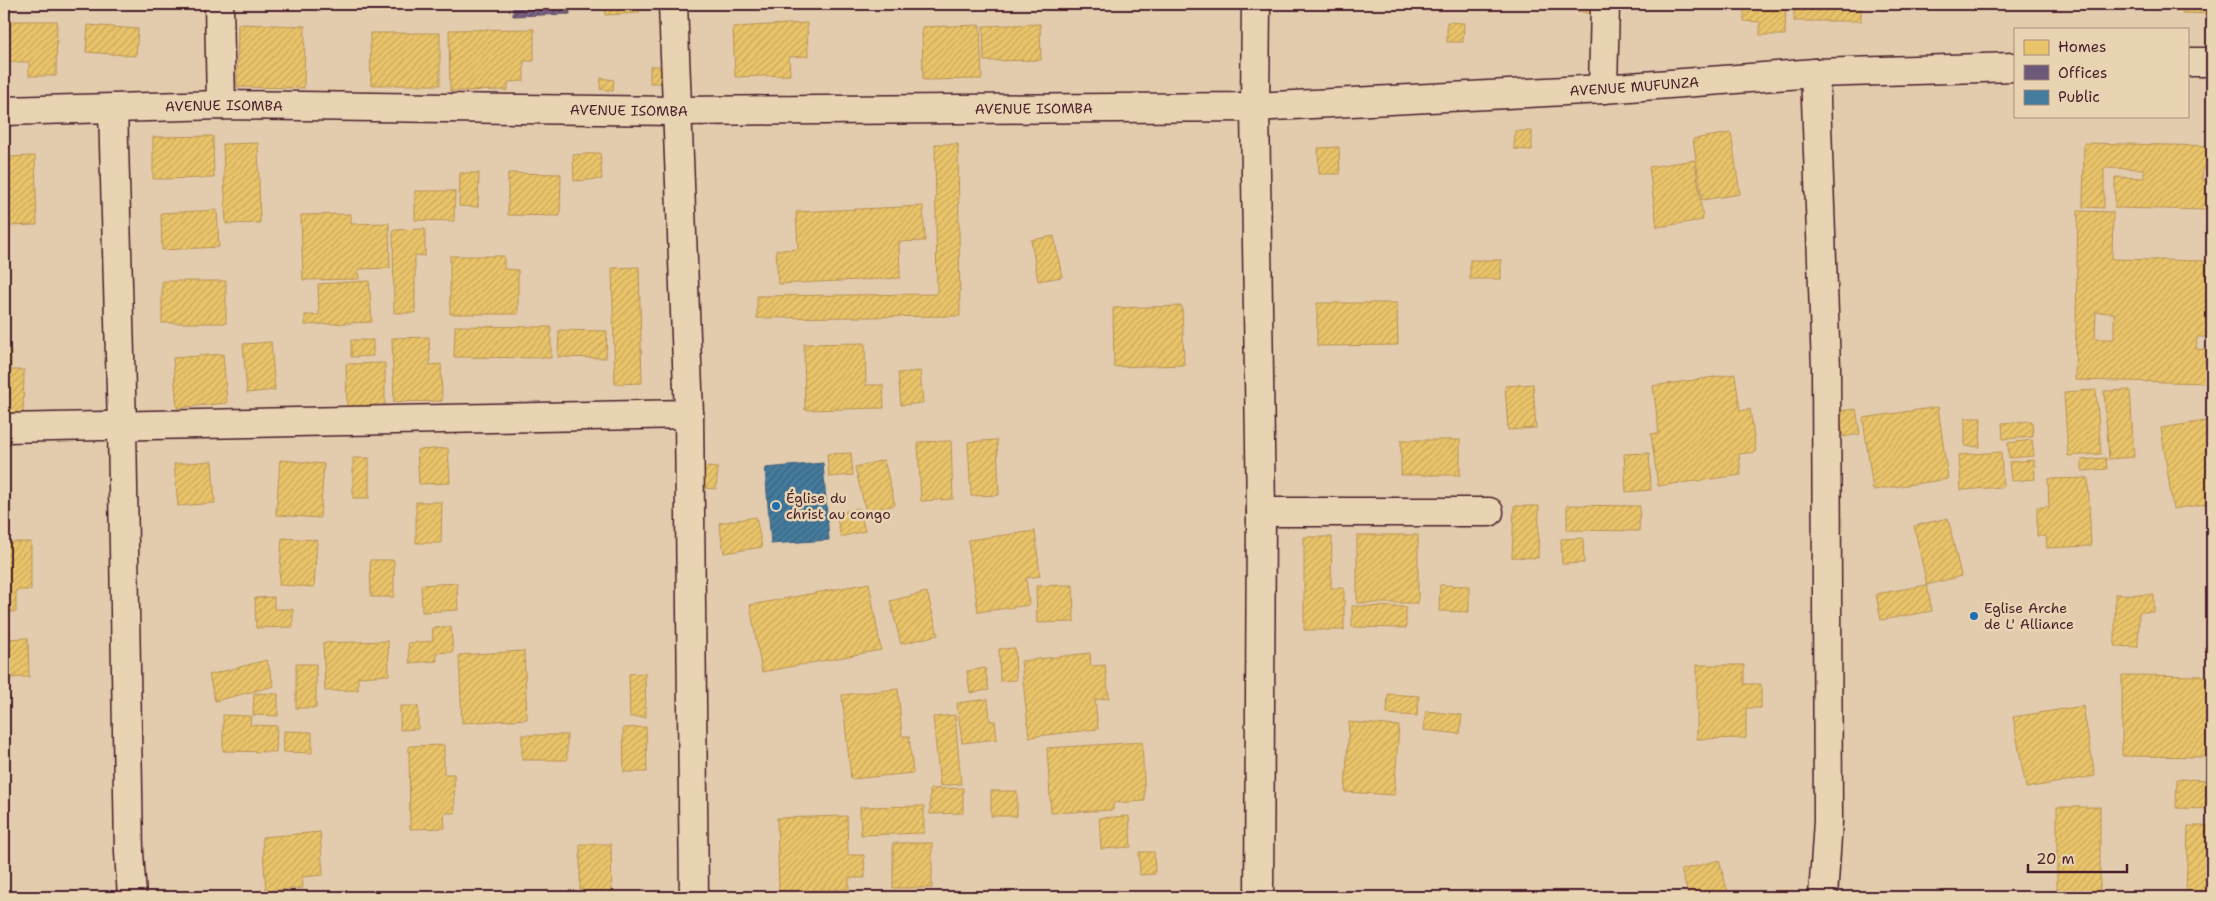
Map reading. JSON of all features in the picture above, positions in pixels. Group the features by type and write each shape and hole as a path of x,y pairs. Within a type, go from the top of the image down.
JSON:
{"street":[{"path":"219,4 221,105"},
{"path":"673,4 689,414 694,897"},
{"path":"1256,4 1255,107 1261,512 1259,897"},
{"path":"1603,88 1605,4"},
{"path":"2188,62 2212,62"},
{"name":"AVENUE MUFUNZA","path":"1255,107 1603,88 1815,73 2014,67"},
{"path":"1815,73 1826,377 1828,821 1823,897"},
{"name":"AVENUE ISOMBA","path":"4,111 221,105 676,111 1255,107"},
{"path":"113,109 122,426 129,852 132,897"},
{"path":"4,428 689,414"},
{"path":"1261,512 1489,512"}],"building: Homes":[{"path":"605,4 639,4 639,13 605,15"},
{"path":"1555,4 1592,4 1593,15"},
{"path":"1744,4 1786,4 1785,35 1760,35 1760,22 1744,21"},
{"path":"1794,4 1861,4 1861,21 1794,21"},
{"path":"2183,4 2212,4 2212,14 2182,13"},
{"path":"4,21 57,21 56,76 29,76 29,62 4,62"},
{"path":"1447,22 1464,23 1463,42 1447,42"},
{"path":"807,23 808,56 789,57 790,75 735,77 733,27"},
{"path":"238,24 305,26 304,88 237,87"},
{"path":"1040,24 1041,60 984,61 983,26"},
{"path":"88,25 138,29 136,56 86,52"},
{"path":"980,25 982,79 923,80 922,27"},
{"path":"534,29 534,61 524,61 524,81 508,82 508,90 450,91 449,30"},
{"path":"370,33 440,33 440,85 371,85"},
{"path":"650,66 667,66 666,83 650,83"},
{"path":"601,78 614,80 613,91 600,89"},
{"path":"1515,131 1532,131 1532,150 1514,149"},
{"path":"1731,133 1740,194 1702,200 1693,139"},
{"path":"213,136 214,178 153,179 153,137"},
{"path":"258,143 260,223 226,224 223,144"},
{"path":"2084,143 2212,146 2212,169 2203,169 2202,180 2212,180 2212,210 2115,208 2115,177 2144,178 2144,169 2104,168 2104,208 2083,207"},
{"path":"935,144 958,144 960,316 757,318 757,296 937,294"},
{"path":"1339,147 1340,174 1319,174 1318,148"},
{"path":"600,153 602,179 574,181 573,155"},
{"path":"35,156 37,225 4,226 4,157"},
{"path":"1695,160 1703,220 1657,227 1649,167"},
{"path":"460,173 479,173 478,207 459,206"},
{"path":"508,173 561,174 560,216 508,215"},
{"path":"415,191 455,191 454,221 415,220"},
{"path":"923,206 925,241 899,242 900,278 778,284 776,250 798,249 796,212"},
{"path":"217,210 219,247 162,250 161,213"},
{"path":"2078,211 2113,212 2112,259 2207,261 2206,298 2212,298 2212,337 2197,337 2196,349 2212,350 2212,383 2075,380","holes":["2096,312 2114,313 2114,339 2095,339"]},
{"path":"351,214 351,224 389,223 390,268 358,269 359,279 303,280 301,215"},
{"path":"425,229 425,256 415,255 415,313 394,313 393,230"},
{"path":"1054,236 1062,277 1038,281 1031,240"},
{"path":"450,256 504,256 504,269 518,270 518,314 450,314"},
{"path":"1470,260 1501,260 1501,279 1470,279"},
{"path":"639,267 642,383 615,384 612,268"},
{"path":"162,281 226,281 226,323 162,323"},
{"path":"369,281 372,322 305,325 305,315 319,315 318,284"},
{"path":"1317,303 1397,303 1398,345 1317,346"},
{"path":"1182,306 1184,365 1114,367 1113,308"},
{"path":"455,326 551,327 551,358 454,357"},
{"path":"559,330 607,331 606,358 558,357"},
{"path":"429,337 430,365 441,364 442,401 394,402 392,338"},
{"path":"351,340 373,340 373,356 351,357"},
{"path":"271,342 275,390 247,393 243,344"},
{"path":"865,343 866,385 883,385 884,408 805,410 804,344"},
{"path":"4,351 11,351 11,370 24,370 23,416 4,416"},
{"path":"223,354 227,403 177,408 173,358"},
{"path":"385,363 385,409 347,410 346,364"},
{"path":"920,371 923,403 901,405 898,373"},
{"path":"1735,374 1740,411 1750,409 1756,452 1739,454 1741,475 1658,486 1651,434 1659,433 1653,386"},
{"path":"1533,384 1536,428 1508,430 1505,386"},
{"path":"2096,390 2101,454 2068,456 2064,392"},
{"path":"2130,390 2134,457 2109,459 2104,391"},
{"path":"1938,407 1948,479 1873,490 1863,418"},
{"path":"1856,409 1860,434 1843,437 1839,411"},
{"path":"1965,418 1981,418 1980,447 1965,446"},
{"path":"2212,420 2212,503 2173,509 2161,428"},
{"path":"2032,421 2033,437 2003,439 2002,423"},
{"path":"997,440 999,495 971,496 968,442"},
{"path":"1401,440 1460,440 1460,475 1401,475"},
{"path":"2032,440 2034,456 2009,458 2008,443"},
{"path":"951,441 953,499 921,501 918,442"},
{"path":"448,448 450,483 419,484 417,450"},
{"path":"2001,452 2003,487 1961,490 1959,455"},
{"path":"851,453 853,475 829,477 827,454"},
{"path":"1649,453 1651,490 1626,492 1624,454"},
{"path":"353,458 369,458 369,498 353,498"},
{"path":"2106,458 2107,469 2082,471 2082,460"},
{"path":"280,460 324,464 320,518 276,515"},
{"path":"884,460 895,505 866,512 855,467"},
{"path":"2034,460 2035,479 2011,481 2009,462"},
{"path":"212,461 215,503 178,506 174,464"},
{"path":"696,466 718,468 716,489 694,487"},
{"path":"2088,478 2091,546 2047,548 2046,536 2037,536 2037,507 2049,507 2048,479"},
{"path":"416,502 442,502 441,543 416,543"},
{"path":"1567,505 1640,506 1639,531 1567,530"},
{"path":"1514,506 1539,506 1538,558 1512,557"},
{"path":"859,508 865,531 841,537 836,514"},
{"path":"756,517 762,547 724,553 719,523"},
{"path":"1948,518 1961,576 1927,585 1914,526"},
{"path":"1035,531 1040,576 1026,578 1029,605 978,612 968,540"},
{"path":"1357,535 1418,535 1418,603 1357,603"},
{"path":"1304,537 1332,537 1331,588 1344,588 1344,630 1304,630"},
{"path":"282,538 317,540 314,587 279,585"},
{"path":"1583,538 1584,563 1562,564 1561,539"},
{"path":"4,542 31,542 31,590 16,590 16,612 4,612"},
{"path":"370,560 394,560 394,597 371,597"},
{"path":"457,583 458,610 422,612 421,585"},
{"path":"869,583 881,650 762,672 750,605"},
{"path":"1073,585 1074,622 1037,623 1036,586"},
{"path":"1440,585 1469,586 1469,612 1439,611"},
{"path":"1927,585 1932,611 1881,620 1876,594"},
{"path":"927,592 938,635 901,644 890,601"},
{"path":"2115,594 2154,595 2154,612 2139,612 2138,647 2115,646"},
{"path":"274,597 274,609 293,609 293,627 256,628 255,598"},
{"path":"1352,606 1406,607 1406,628 1352,627"},
{"path":"451,627 453,652 436,653 437,661 410,663 408,643 433,641 432,628"},
{"path":"28,638 29,677 6,678 8,737 4,737 4,639"},
{"path":"388,641 389,675 358,677 358,690 325,691 323,643"},
{"path":"1015,648 1016,680 1000,681 999,649"},
{"path":"524,651 527,719 462,723 459,655"},
{"path":"1090,653 1091,666 1105,665 1109,698 1095,700 1098,729 1029,737 1021,661"},
{"path":"267,660 274,686 215,701 209,675"},
{"path":"296,664 316,664 316,708 296,708"},
{"path":"1697,665 1744,665 1744,684 1761,684 1761,708 1746,708 1746,738 1697,739"},
{"path":"985,668 989,690 970,693 967,671"},
{"path":"645,673 646,717 630,717 629,674"},
{"path":"2122,675 2212,676 2212,757 2122,756"},
{"path":"898,689 902,736 909,736 913,773 851,779 842,695"},
{"path":"254,693 278,694 278,716 253,715"},
{"path":"1388,694 1419,696 1417,716 1387,714"},
{"path":"988,699 990,721 995,721 997,739 962,743 957,703"},
{"path":"400,706 418,706 418,729 400,730"},
{"path":"2083,706 2095,776 2026,788 2013,717"},
{"path":"1426,711 1462,715 1460,734 1424,730"},
{"path":"223,715 251,716 250,725 277,726 276,752 223,751"},
{"path":"955,715 961,784 940,786 933,717"},
{"path":"1349,722 1399,726 1394,795 1345,792"},
{"path":"646,727 647,772 624,772 623,728"},
{"path":"284,731 312,732 312,753 283,752"},
{"path":"522,735 567,735 567,760 522,760"},
{"path":"1142,742 1145,801 1113,803 1113,810 1051,813 1047,748"},
{"path":"444,745 444,774 454,774 455,813 444,813 445,828 410,829 409,746"},
{"path":"2177,779 2212,780 2212,809 2176,808"},
{"path":"963,788 963,813 930,814 930,789"},
{"path":"991,791 1017,791 1017,816 991,816"},
{"path":"924,806 924,833 861,835 860,807"},
{"path":"2057,807 2100,807 2100,897 2057,897"},
{"path":"847,816 848,855 864,855 865,878 849,878 849,889 779,892 777,818"},
{"path":"1129,816 1131,847 1101,849 1099,818"},
{"path":"2188,826 2212,826 2212,897 2186,897"},
{"path":"320,832 323,875 302,877 303,888 266,891 262,837"},
{"path":"893,843 932,843 932,888 893,888"},
{"path":"580,844 611,844 612,897 580,897"},
{"path":"1139,852 1154,852 1155,874 1140,875"},
{"path":"1719,860 1728,893 1710,897 1689,897 1681,870"}],"building: Offices":[{"path":"502,4 580,5 569,5 570,14 513,16 513,7 502,7"}],"building: Public":[{"path":"823,463 829,540 771,544 765,468"}],"place":[{"name":"Église du christ au congo","path":"776,506"},
{"name":"Eglise Arche de L' Alliance","path":"1974,616"}]}
